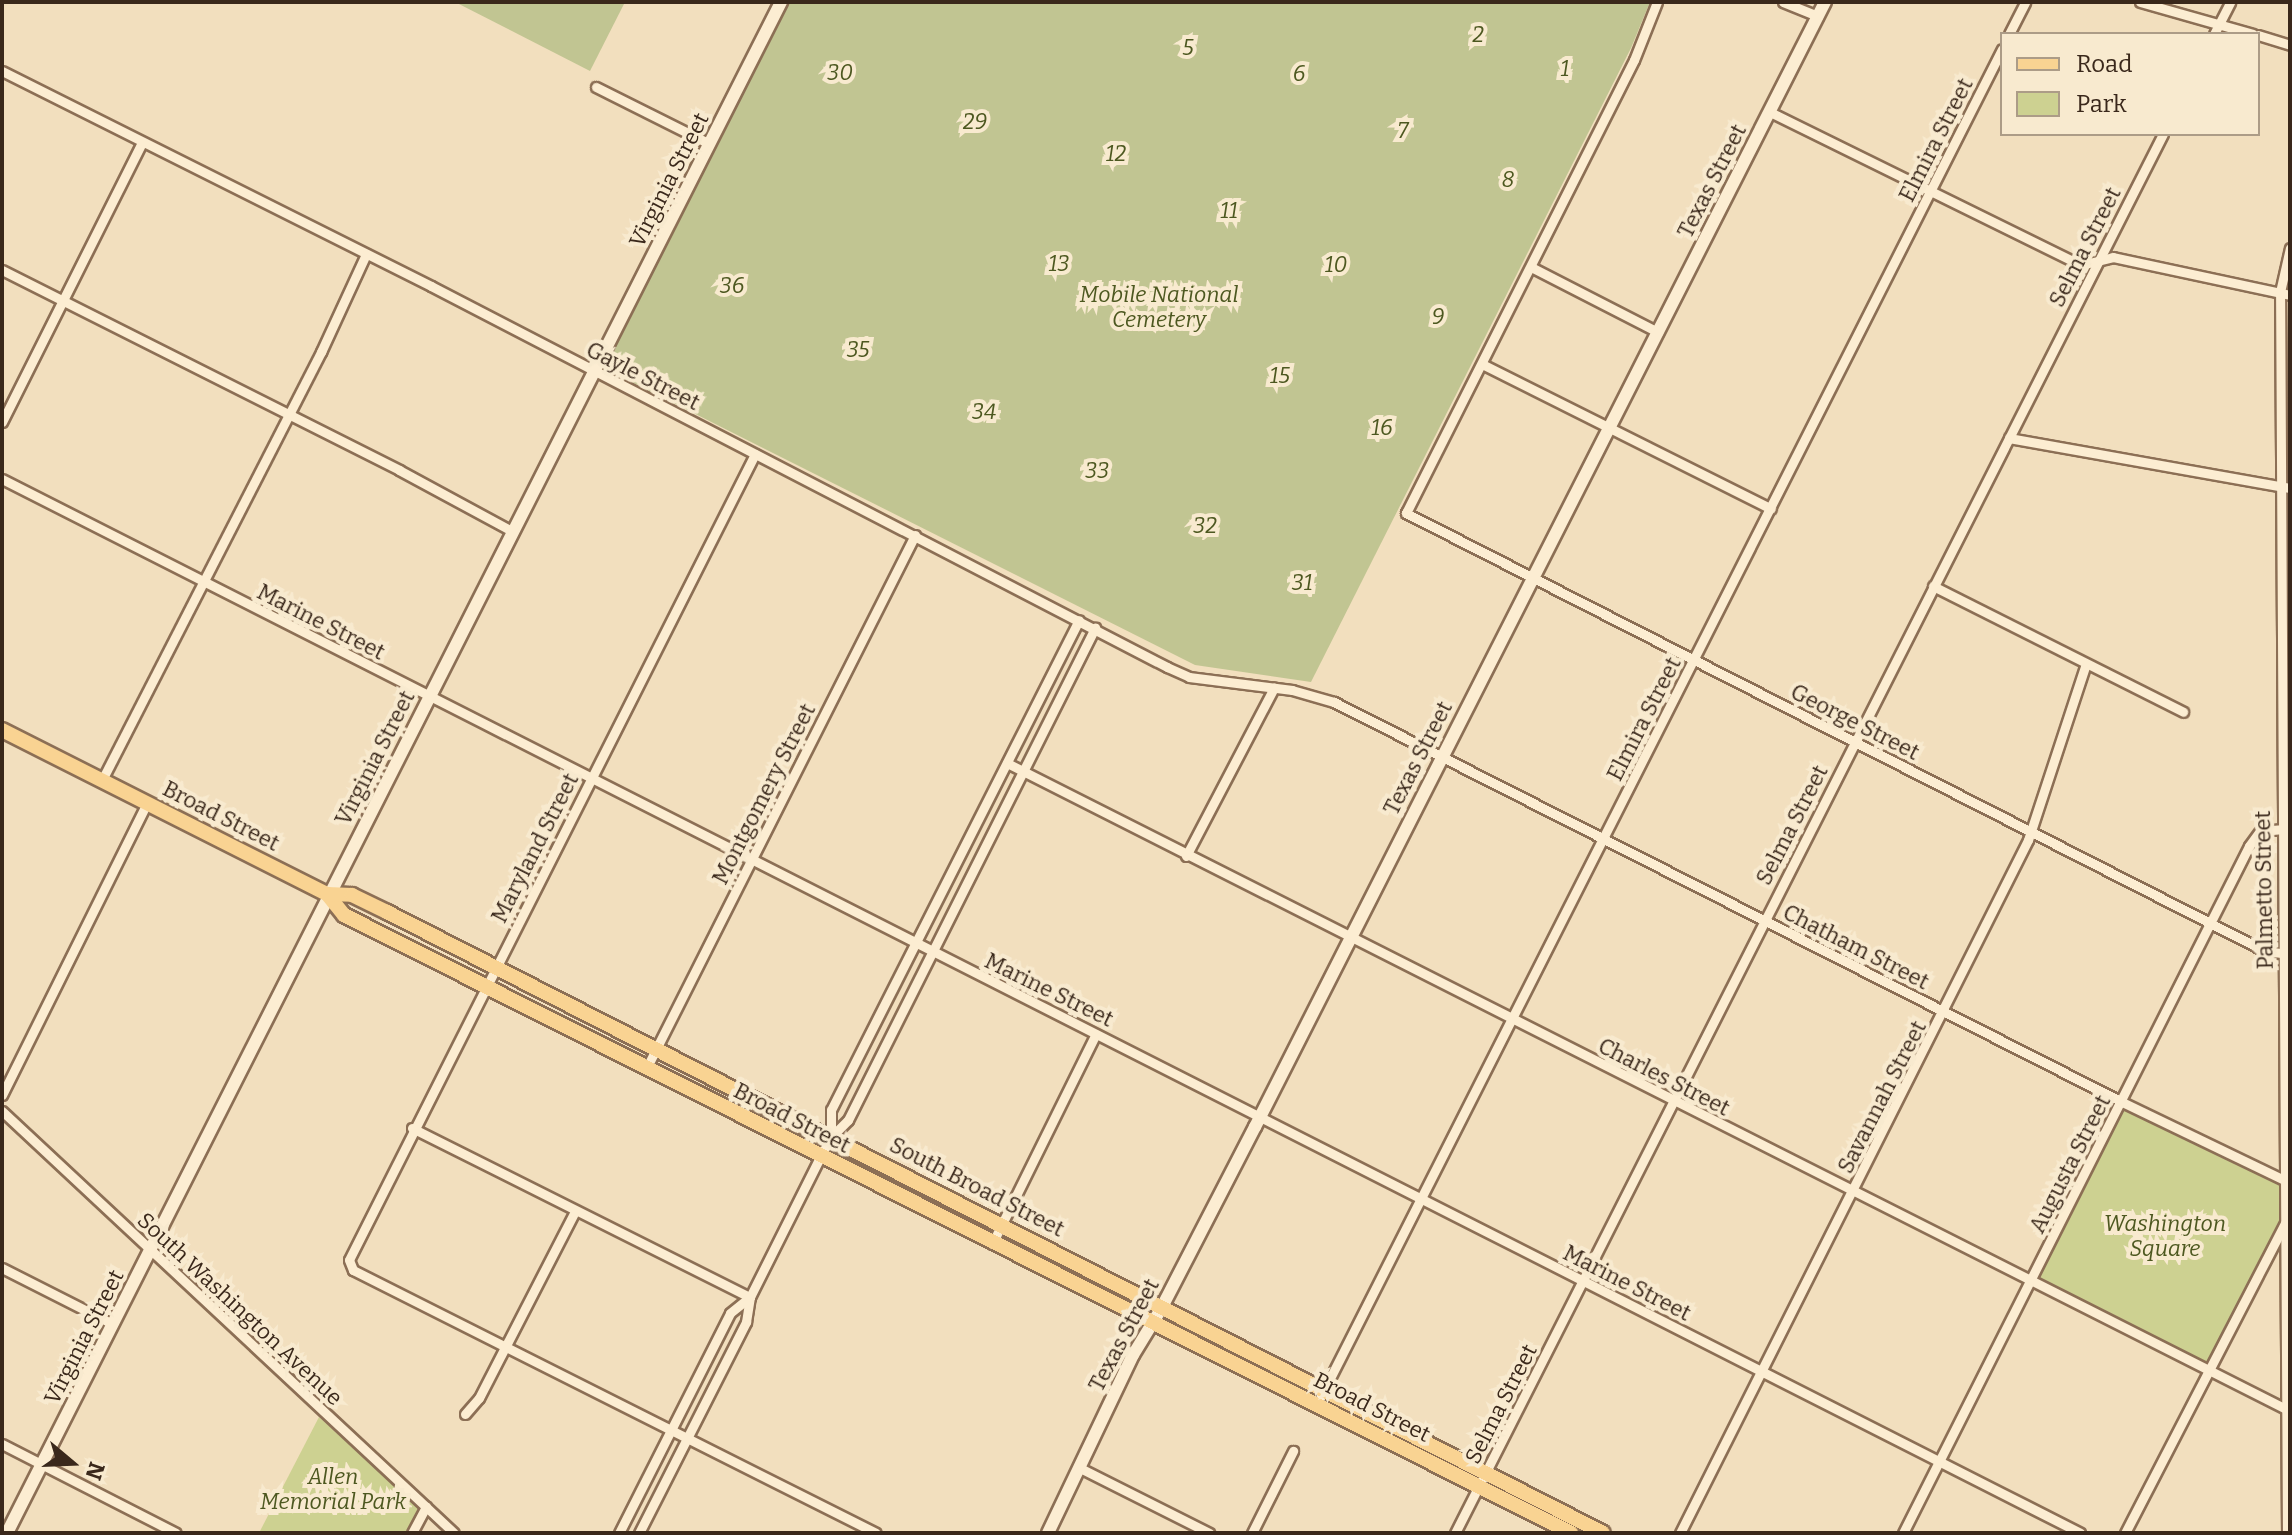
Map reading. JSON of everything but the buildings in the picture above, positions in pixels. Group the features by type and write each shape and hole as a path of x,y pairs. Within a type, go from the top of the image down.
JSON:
{"main road":[{"name":"Broad Street","path":"2,730 327,894 344,915 484,987 992,1244 1158,1315 1482,1480 1571,1533"},
{"name":"South Broad Street","path":"327,894 352,895 831,1137 1001,1224 1158,1315"},
{"path":"1482,1480 1603,1533"}],"street":[{"name":"Virginia Street","path":"7,1533 327,894 781,2"},
{"path":"1657,2 1634,60 1482,364 1771,509"},
{"path":"1783,2 1818,16"},
{"name":"Texas Street","path":"1048,1533 1133,1355 1158,1315 1260,1117 1825,2"},
{"path":"2010,32 2025,2"},
{"path":"2140,2 2216,29 2230,2"},
{"path":"2260,36 2290,45"},
{"name":"Elmira Street","path":"1320,1397 2000,53"},
{"name":"Gayle Street","path":"2,71 366,254 1189,677 1274,688"},
{"path":"596,87 710,144"},
{"path":"1770,112 1932,189 2081,265 2113,257 2285,294"},
{"name":"Selma Street","path":"1455,1533 2162,136"},
{"path":"2,422 142,142"},
{"name":"Palmetto Street","path":"2287,1533 2285,1221 2288,1183 2286,954 2281,829 2285,294 2290,248"},
{"path":"102,780 288,415 366,254"},
{"path":"1531,267 1658,332"},
{"path":"2,270 512,531"},
{"name":"George Street","path":"1482,364 1406,513 2265,951 2286,954"},
{"path":"2009,438 2285,487"},
{"name":"Maryland Street","path":"505,1347 353,1270 349,1260 412,1128 755,454"},
{"name":"Marine Street","path":"2,479 915,945 2080,1533"},
{"name":"Montgomery Street","path":"646,1069 915,535"},
{"path":"1933,586 2183,712"},
{"path":"831,1137 831,1110 1079,620"},
{"path":"639,1533 746,1322 750,1297 820,1157 831,1137 848,1120 1095,628"},
{"name":"Savannah Street","path":"1680,1533 1854,1193 2032,831 2086,664"},
{"path":"1186,856 1274,688"},
{"name":"Chatham Street","path":"1274,688 1334,702 1764,922 2288,1183"},
{"name":"Charles Street","path":"1007,763 1673,1103 2288,1411"},
{"path":"2,1095 147,803"},
{"name":"Augusta Street","path":"1903,1533 2249,846 2260,831 2281,829"},
{"path":"992,1244 1096,1034"},
{"name":"South Washington Avenue","path":"2,1111 454,1533"},
{"path":"412,1128 750,1297"},
{"path":"921,1208 931,1189"},
{"path":"465,1414 479,1398 575,1211"},
{"path":"2125,1533 2285,1221"},
{"path":"2,1268 113,1324"},
{"path":"619,1533 730,1313 750,1297"},
{"path":"505,1347 876,1533"},
{"path":"2,1444 176,1533"},
{"path":"1252,1533 1293,1451"},
{"path":"1078,1467 1209,1533"},
{"path":"412,1533 426,1507"}],"green space":[{"path":"455,2 625,2 590,71"},
{"name":"Mobile National Cemetery","path":"790,2 1650,2 1631,48 1311,682 1195,665 604,368"},
{"name":"Washington Square","path":"2122,1102 2285,1183 2285,1221 2208,1371 2031,1281"},
{"name":"Allen Memorial Park","path":"319,1417 418,1508 406,1533 259,1533"}],"park label":[{"name":"2","path":"1478,35"},
{"name":"5","path":"1188,48"},
{"name":"1","path":"1565,69"},
{"name":"30","path":"840,73"},
{"name":"6","path":"1299,74"},
{"name":"29","path":"975,122"},
{"name":"7","path":"1403,131"},
{"name":"12","path":"1116,154"},
{"name":"8","path":"1508,180"},
{"name":"11","path":"1229,211"},
{"name":"13","path":"1059,264"},
{"name":"10","path":"1336,265"},
{"name":"36","path":"732,286"},
{"name":"9","path":"1438,317"},
{"name":"35","path":"858,350"},
{"name":"15","path":"1280,376"},
{"name":"34","path":"984,412"},
{"name":"16","path":"1382,428"},
{"name":"33","path":"1097,471"},
{"name":"32","path":"1205,526"},
{"name":"31","path":"1302,583"}]}
